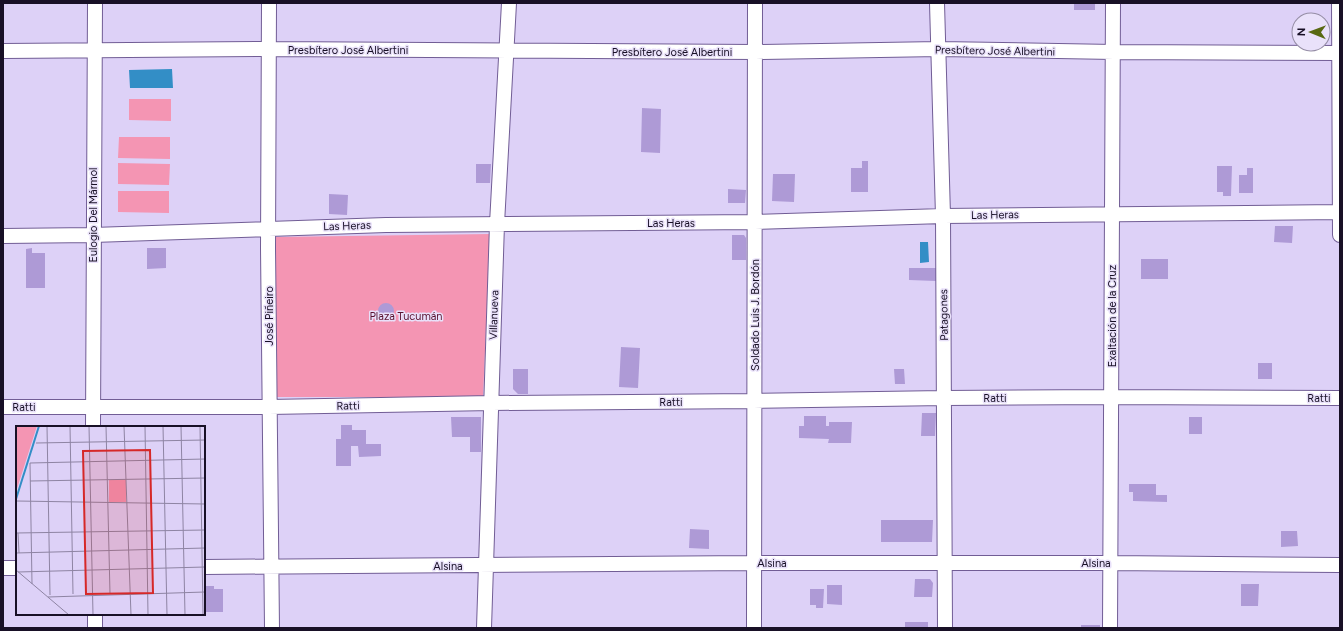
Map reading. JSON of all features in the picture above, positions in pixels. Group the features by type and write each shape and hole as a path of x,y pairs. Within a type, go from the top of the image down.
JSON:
{"street":[{"name":"Eulogio Del Mármol","path":"93,426 95,3"},
{"name":"José Piñeiro","path":"269,3 270,49 268,229 272,628"},
{"name":"Villanueva","path":"484,628 497,224 508,51 509,3"},
{"name":"Soldado Luis J. Bordón","path":"754,628 755,3"},
{"name":"Patagones","path":"937,3 943,216 945,628"},
{"name":"Exaltación de la Cruz","path":"1110,628 1114,52 1113,3"},
{"path":"1339,3 1340,235"},
{"name":"Presbítero José Albertini","path":"3,51 270,49 756,52 939,50 1340,53"},
{"name":"Las Heras","path":"3,236 93,235 386,225 755,222 943,216 1340,212"},
{"name":"Ratti","path":"3,407 269,407 944,398 1340,398"},
{"name":"Alsina","path":"205,567 754,563 1110,563 1340,565"},
{"path":"3,568 16,568"},
{"path":"95,615 95,628"}],"green space":[{"path":"129,99 171,99 171,121 129,120"},
{"path":"119,137 170,137 170,159 118,158"},
{"path":"118,163 170,164 169,185 118,184"},
{"path":"118,191 169,191 169,213 118,212"},
{"name":"Plaza Tucumán","path":"490,234 483,397 276,397 276,237"}],"water":[{"path":"172,69 173,88 130,88 129,70"},
{"path":"920,242 928,242 929,262 920,263"}],"building":[{"path":"1074,3 1095,3 1095,10 1074,10"},
{"path":"642,108 661,109 660,153 641,152"},
{"path":"862,161 868,161 868,192 851,192 851,168 862,168"},
{"path":"476,164 491,164 490,183 476,183"},
{"path":"1217,166 1232,166 1231,196 1223,196 1223,192 1217,192"},
{"path":"1247,168 1253,168 1253,193 1239,193 1239,175 1247,175"},
{"path":"773,174 795,174 794,202 772,201"},
{"path":"728,189 746,190 745,203 728,203"},
{"path":"329,194 348,195 347,215 329,214"},
{"path":"1275,226 1293,226 1292,243 1274,242"},
{"path":"732,235 744,235 746,238 746,260 732,260"},
{"path":"32,248 32,253 45,253 45,288 26,288 26,249"},
{"path":"147,248 166,248 166,268 147,269"},
{"path":"1141,259 1168,259 1168,279 1141,279"},
{"path":"909,268 936,268 936,281 909,280"},
{"path":"386,303 393,308 394,311 389,318 386,319 379,314 378,311 383,304"},
{"path":"621,347 640,348 638,388 619,387"},
{"path":"1258,363 1272,363 1272,379 1258,379"},
{"path":"513,369 528,369 528,394 518,394 513,389"},
{"path":"894,369 904,369 905,384 895,384"},
{"path":"922,413 936,413 935,436 921,436"},
{"path":"804,416 826,416 826,426 829,426 829,422 852,422 851,443 828,443 829,439 799,438 799,426 804,426"},
{"path":"451,417 481,417 481,452 470,452 470,437 452,437"},
{"path":"1189,417 1202,417 1202,434 1189,434"},
{"path":"341,425 352,425 352,430 366,430 366,444 381,444 381,456 359,457 358,446 351,446 351,466 336,466 336,439 341,439"},
{"path":"1129,484 1156,484 1156,495 1167,495 1167,502 1133,501 1133,492 1129,492"},
{"path":"881,520 933,520 932,542 881,542"},
{"path":"690,529 709,530 709,549 689,548"},
{"path":"1281,531 1297,531 1298,546 1281,547"},
{"path":"915,579 930,579 933,583 932,597 914,597"},
{"path":"1241,584 1259,584 1258,606 1241,606"},
{"path":"827,585 842,585 842,605 827,604"},
{"path":"205,586 214,586 214,589 223,589 223,612 205,612"},
{"path":"810,589 824,589 823,608 816,608 816,605 810,605"},
{"path":"905,622 928,622 928,628 905,628"},
{"path":"1081,625 1100,625 1100,628 1081,628"}]}
